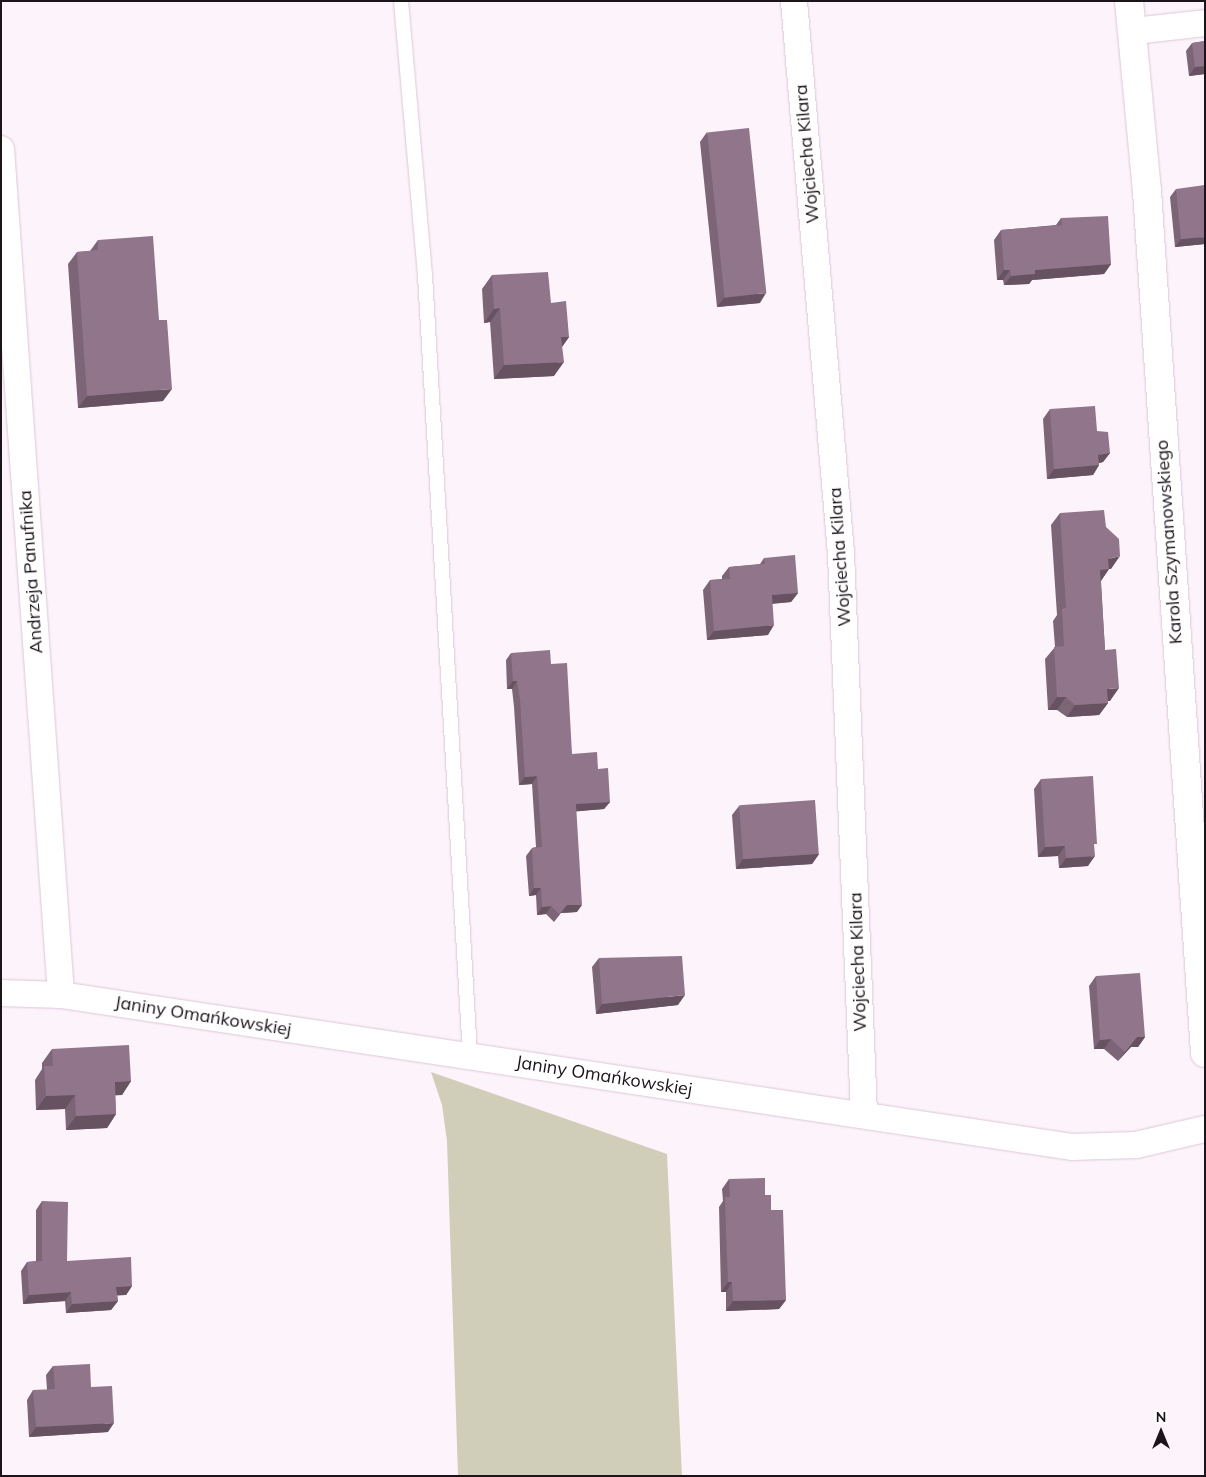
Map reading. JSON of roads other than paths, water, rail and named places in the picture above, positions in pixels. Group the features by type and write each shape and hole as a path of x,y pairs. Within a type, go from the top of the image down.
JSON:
{"street":[{"name":"Wojciecha Kilara","path":"794,1 841,554 864,1115"},
{"name":"Karola Szymanowskiego","path":"1129,1 1134,31 1205,1053"},
{"path":"1134,31 1205,23"},
{"name":"Andrzeja Panufnika","path":"1,149 62,995"},
{"name":"Janiny Omańkowskiej","path":"1,993 62,995 1072,1146 1136,1145 1205,1129"}],"lane":[{"path":"401,1 425,275 470,1056"}]}
